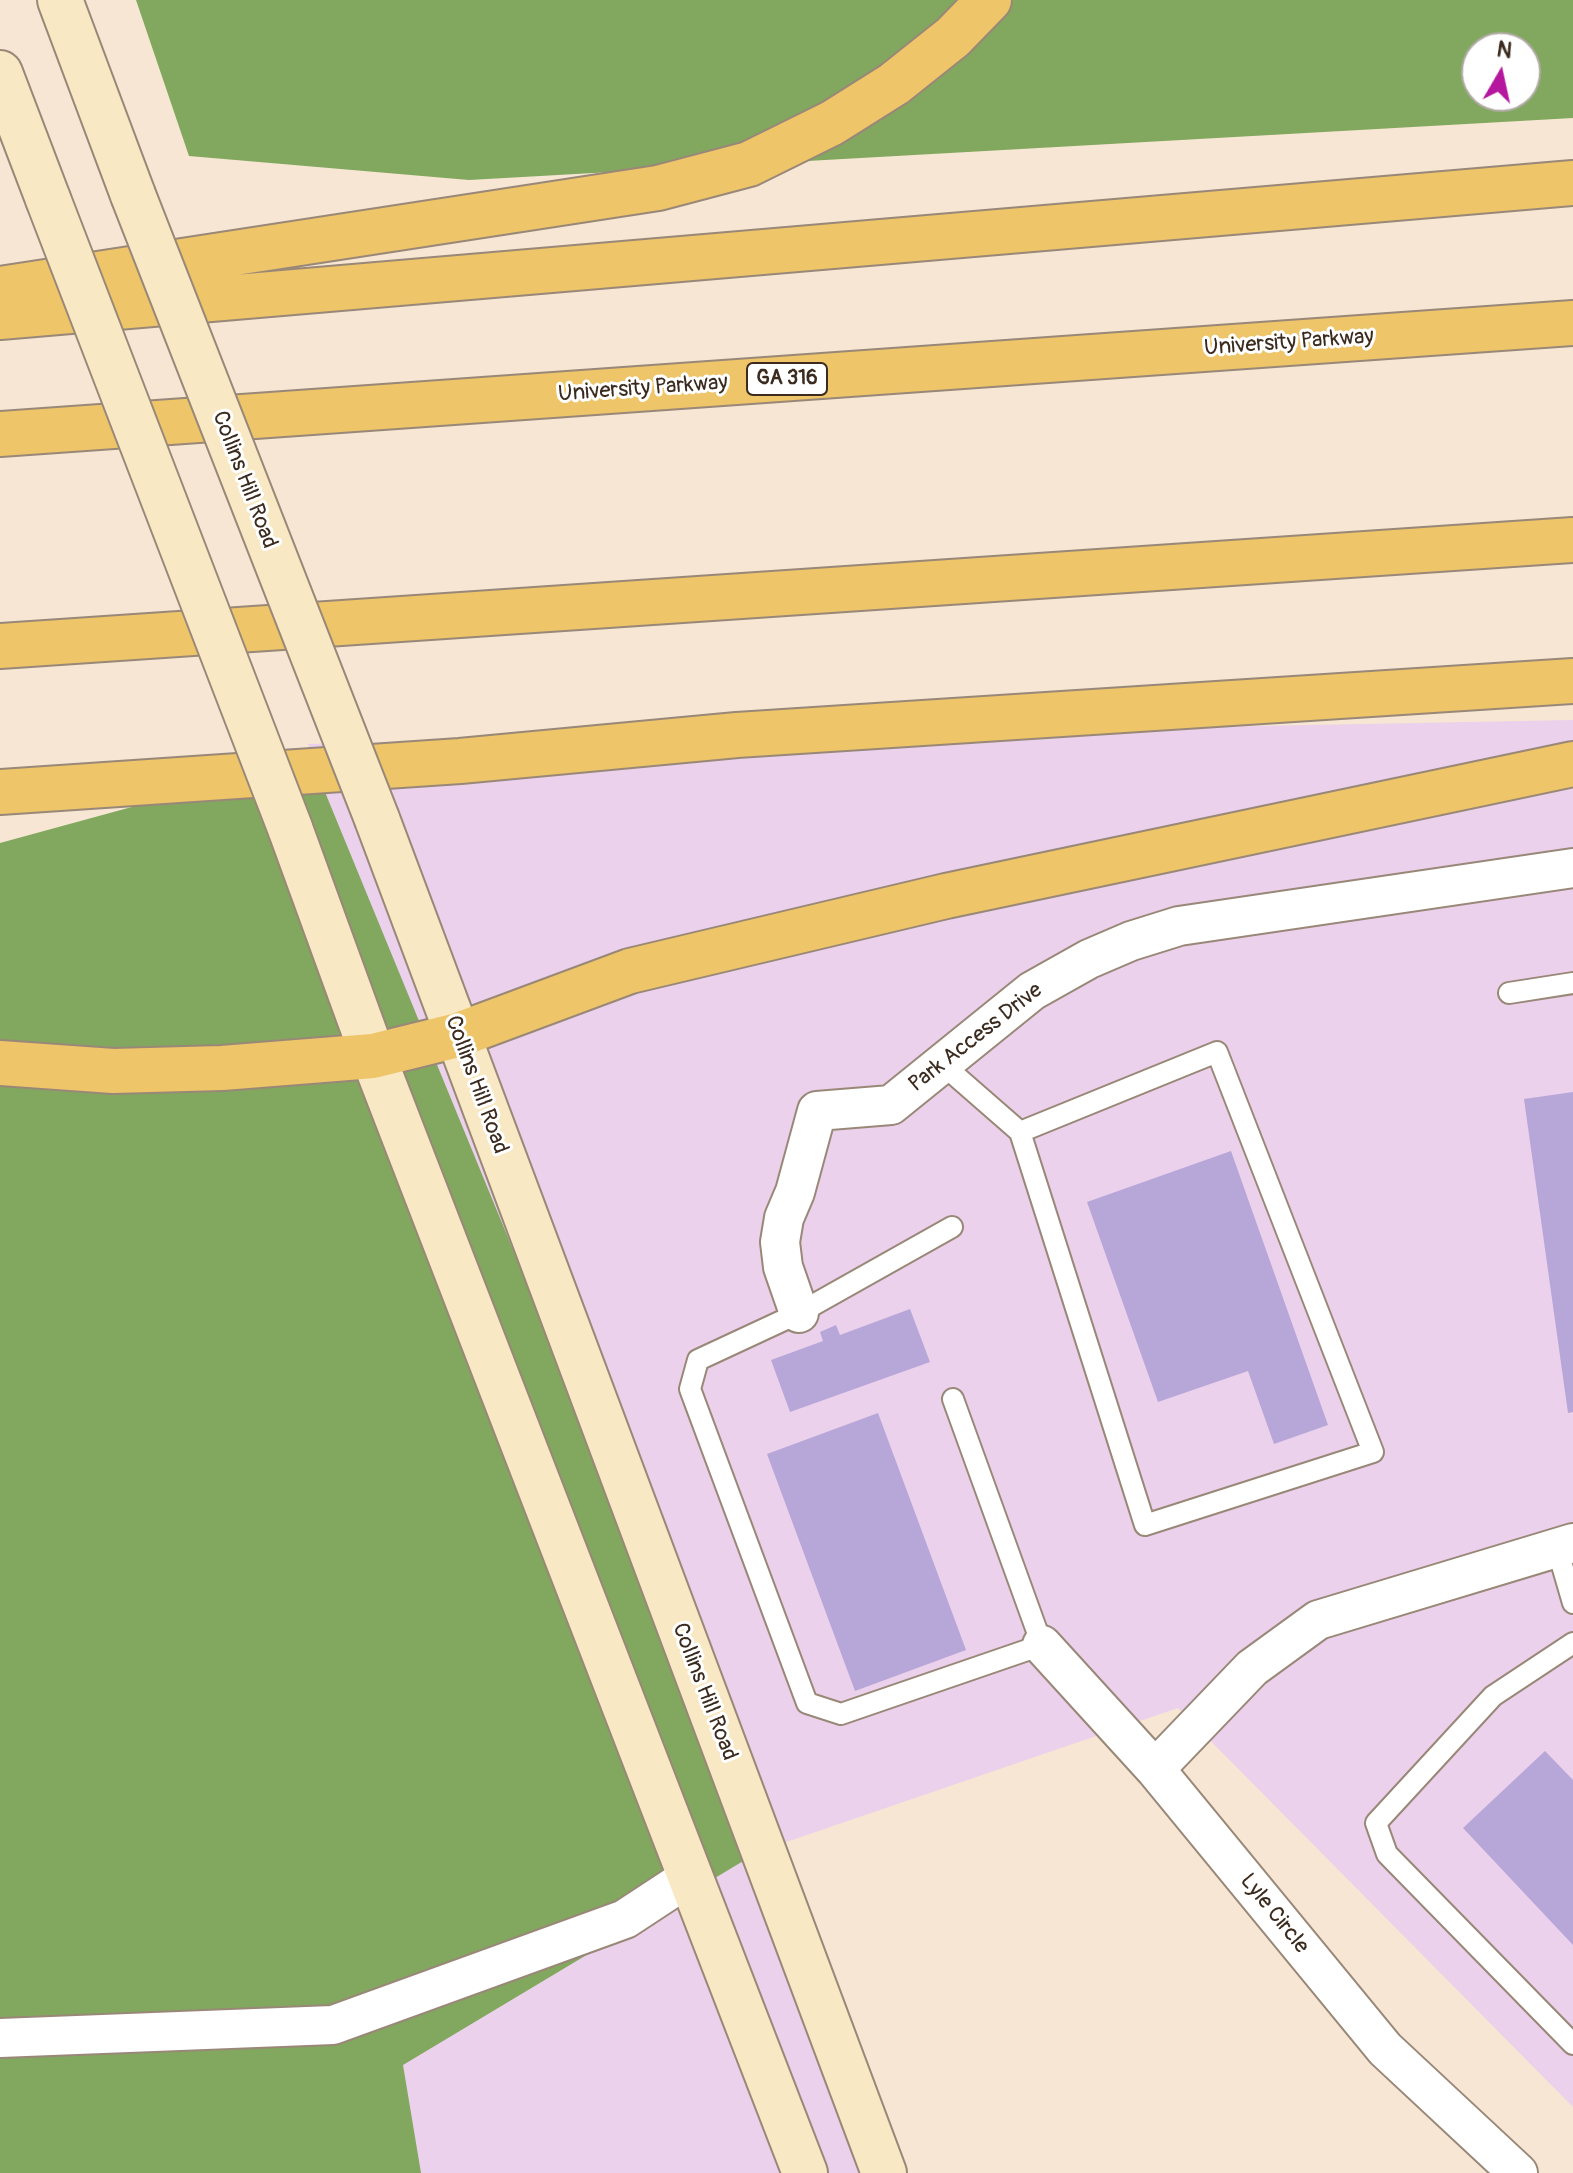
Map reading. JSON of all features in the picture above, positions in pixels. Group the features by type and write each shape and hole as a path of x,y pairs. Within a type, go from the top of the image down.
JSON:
{"highway":[{"path":"0,289 658,188 749,164 832,123 894,84 953,37 989,0"},
{"path":"0,317 1573,183"},
{"name":"University Parkway","path":"0,434 1573,323"},
{"path":"0,646 1573,540"},
{"path":"0,792 460,761 737,735 1573,681"},
{"path":"0,1063 113,1071 222,1068 373,1056 458,1035 630,971 946,896 1573,764"}],"street":[{"name":"Collins Hill Road","path":"60,0 377,819 884,2173"},
{"path":"0,73 290,828 373,1056 805,2173"},
{"name":"Park Access Drive","path":"799,1313 783,1267 780,1242 784,1218 795,1192 817,1111 891,1105 1032,991 1089,959 1131,941 1193,924 1573,868"},
{"path":"1155,1769 1252,1668 1318,1620 1565,1546"},
{"name":"Lyle Circle","path":"1042,1645 1155,1769 1385,2049 1518,2173"},
{"path":"0,2038 333,2025 625,1919 689,1877"}],"lane":[{"path":"1509,993 1573,983"},
{"path":"941,1063 1020,1132 1145,1525 1373,1452 1217,1052 1020,1132"},
{"path":"952,1227 799,1313 698,1360 690,1389 807,1703 841,1714 1042,1645 953,1399"},
{"path":"1565,1546 1573,1603"},
{"path":"1573,1643 1493,1696 1376,1823 1387,1854 1573,2044"}],"shaded area":[{"path":"1573,720 1573,2107 1178,1708 760,1851 868,2173 97,2173 313,756 308,744"}],"green space":[{"path":"136,0 1573,0 1573,118 469,180 189,156"},
{"path":"311,758 760,1851 403,2065 421,2173 0,2173 0,843"}],"building":[{"path":"1573,1092 1573,1412 1568,1413 1524,1099"},
{"path":"1231,1151 1328,1425 1274,1444 1248,1371 1158,1402 1087,1202"},
{"path":"910,1309 930,1362 790,1412 771,1360 823,1341 820,1332 836,1325 840,1335"},
{"path":"878,1413 966,1650 855,1691 767,1454"},
{"path":"1545,1751 1573,1780 1573,1945 1463,1828"}]}
